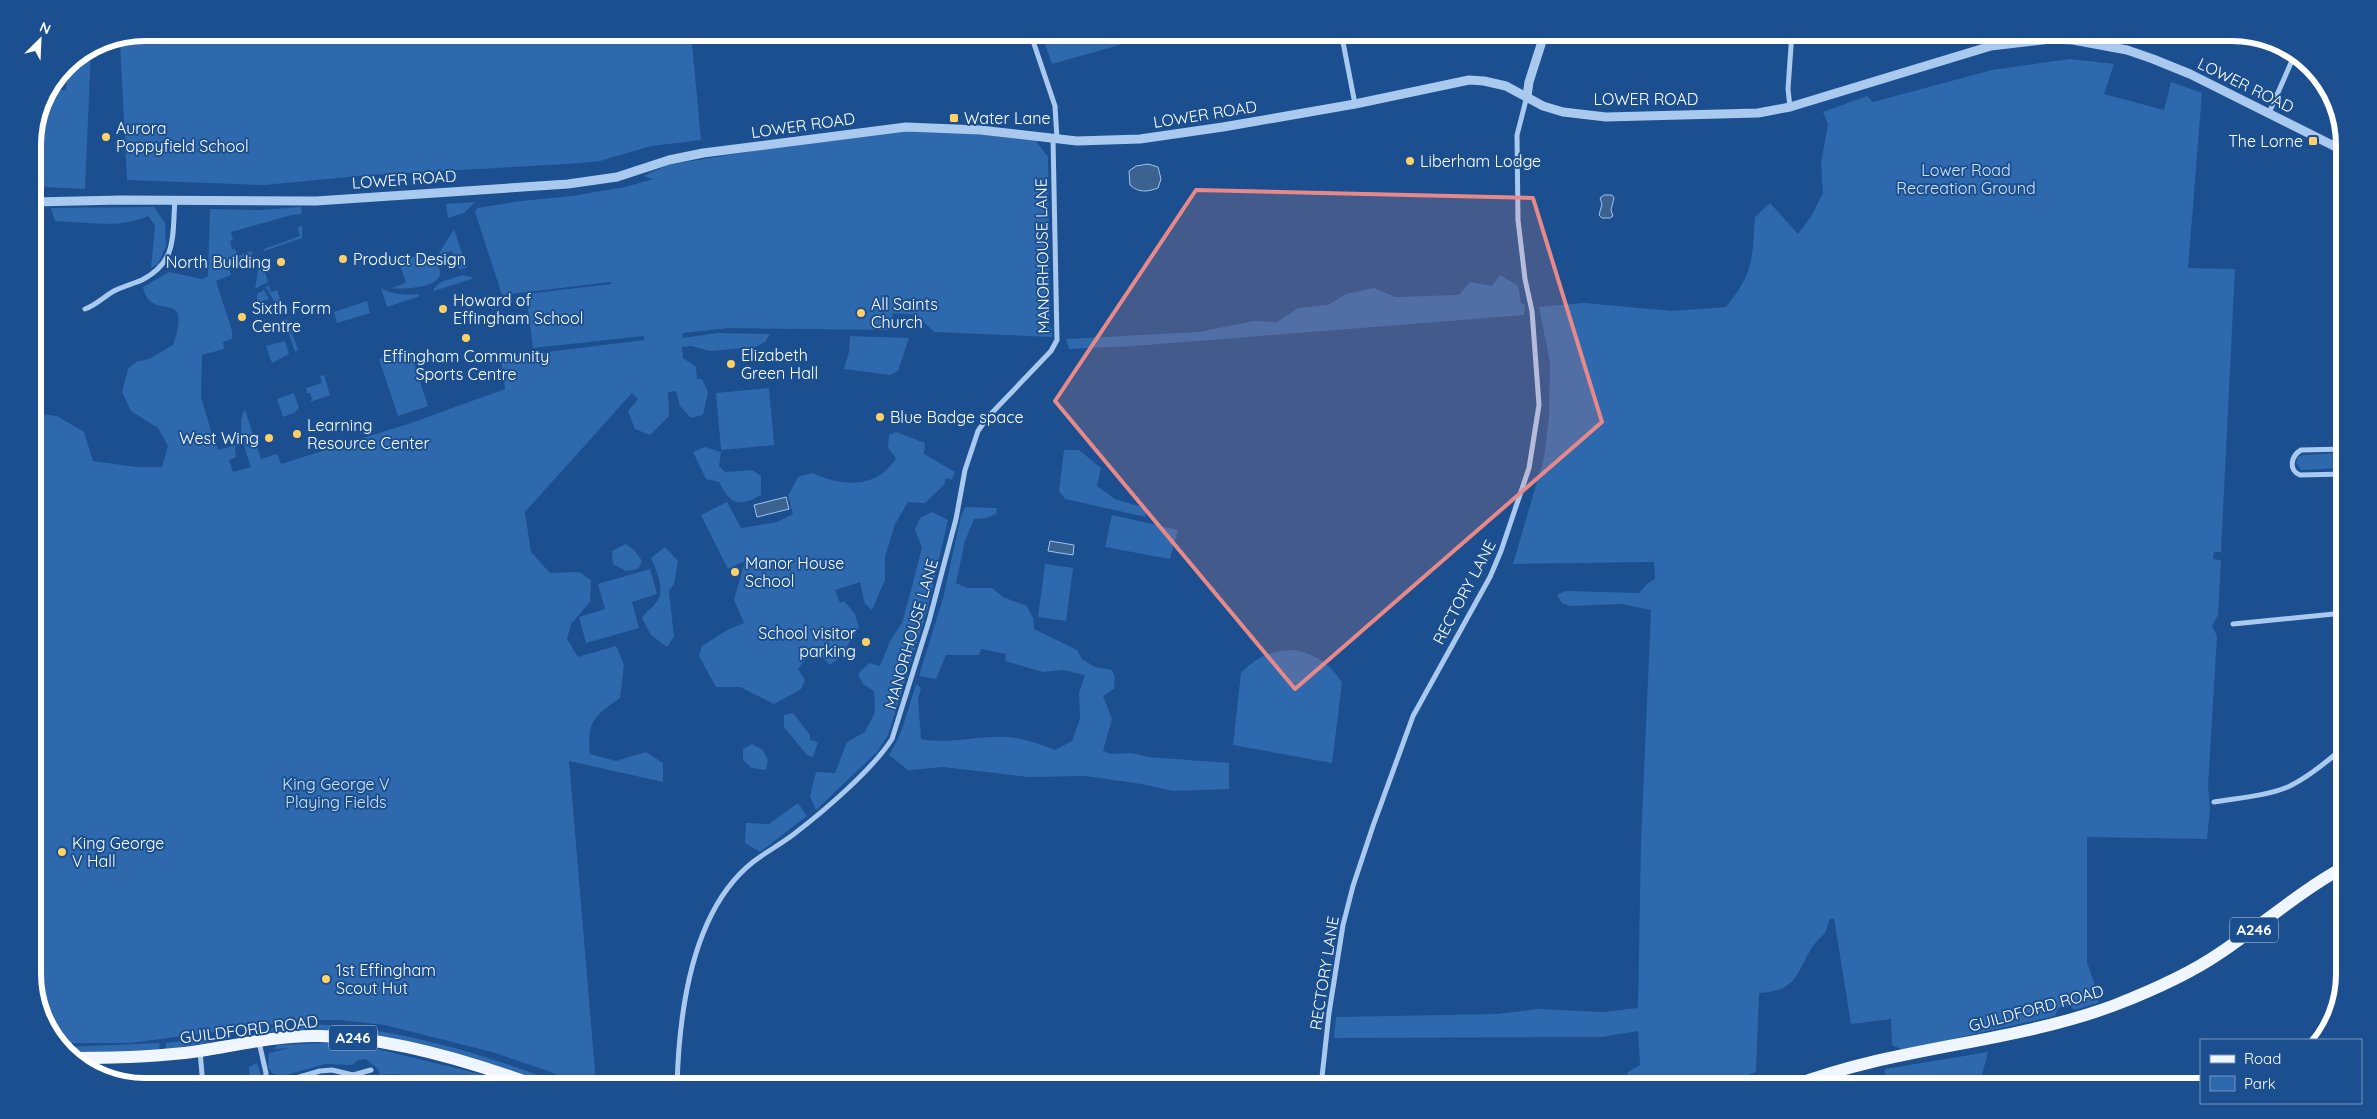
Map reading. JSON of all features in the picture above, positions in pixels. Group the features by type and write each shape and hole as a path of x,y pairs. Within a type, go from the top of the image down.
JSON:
{"main road":[{"name":"GUILDFORD ROAD","path":"1821,1078 1879,1061 2075,1018 2143,994 2218,955 2336,872"},
{"name":"GUILDFORD ROAD","path":"84,1058 134,1058 317,1036 348,1037 409,1049 493,1078"}],"street":[{"path":"1033,41 1055,106 1055,139"},
{"path":"1343,41 1355,104"},
{"path":"1527,96 1529,82 1542,41"},
{"path":"1790,107 1788,89 1791,41"},
{"name":"LOWER ROAD","path":"41,202 316,201 568,184 617,177 669,160 703,153 906,127 980,130 1098,142 1140,139 1224,127 1355,104 1469,80 1506,86 1543,106 1563,112 1606,117 1758,113 1790,107 1975,50 1991,46 2034,41"},
{"name":"LOWER ROAD","path":"2071,41 2101,44 2136,53 2190,74 2336,147"},
{"path":"2269,113 2292,61"},
{"name":"RECTORY LANE","path":"1322,1078 1328,1013 1343,925 1368,843 1413,716 1490,577 1501,551 1529,468 1539,405 1532,310 1524,279 1518,220 1518,135 1527,96"},
{"name":"MANORHOUSE LANE","path":"677,1078 682,1011 698,948 710,919 727,889 752,864 815,817 883,753 892,739 929,621 956,519 965,470 978,431 987,418 1051,351 1057,340 1055,139"},
{"path":"85,309 94,306 114,291 147,277 164,265 172,240 175,200"},
{"path":"2336,449 2301,450 2293,457 2292,462 2296,473 2300,475 2336,474"},
{"path":"2233,624 2336,614"},
{"path":"2214,802 2268,793 2291,785 2321,766 2336,754"},
{"path":"259,1042 266,1078"},
{"path":"200,1051 202,1078"},
{"path":"296,1078 332,1070 354,1075 371,1070"}],"highlighted area":[{"path":"1196,190 1533,198 1602,422 1295,689 1055,401"}],"green space":[{"path":"145,41 692,41 701,140 651,146 600,161 568,164 370,175 264,185 127,180 120,44 125,43"},
{"path":"1044,41 1134,41 1052,64"},
{"path":"91,57 85,189 41,186 41,138 45,118 49,105 57,90 66,90 66,78"},
{"name":"Lower Road Recreation Ground","path":"2070,59 2114,64 2104,94 2164,110 2171,82 2202,93 2188,268 2235,269 2221,552 2214,552 2213,559 2221,560 2218,615 2212,626 2217,636 2208,786 2210,809 2207,839 2087,837 2087,962 2098,994 2098,1003 2074,1010 2070,1005 2058,1008 2055,1016 1903,1050 1892,1045 1891,1019 1851,1024 1834,918 1829,920 1824,933 1814,944 1793,980 1780,989 1759,993 1756,1072 1739,1078 1626,1078 1628,1072 1640,1065 1638,1031 1602,1037 1334,1038 1336,1017 1497,1014 1538,1009 1603,1012 1638,1008 1641,843 1651,610 1621,604 1570,606 1562,603 1557,595 1565,591 1639,593 1648,583 1655,579 1654,562 1513,564 1544,458 1549,416 1550,363 1539,307 1584,303 1672,311 1726,307 1742,284 1750,265 1755,217 1770,203 1798,234 1812,215 1823,193 1821,163 1828,124 1823,112 1867,96 1873,102 1992,70"},
{"name":"King George V Playing Fields","path":"897,131 941,131 1035,140 1048,157 1050,316 1047,318 1048,326 1052,329 1052,337 934,332 917,315 893,313 890,330 729,328 683,333 682,338 717,333 770,334 765,342 755,347 710,351 691,346 682,347 683,358 696,367 697,379 702,379 708,392 703,415 691,418 680,406 676,391 668,392 669,416 650,435 635,429 628,411 638,399 632,393 525,512 531,552 550,573 579,572 591,580 590,602 571,624 567,639 578,657 616,646 624,665 620,698 598,715 591,727 590,754 616,761 646,752 663,763 663,782 569,761 596,1078 563,1078 492,1052 385,1025 339,1020 288,1020 282,1023 130,1043 68,1043 52,1020 43,994 41,981 41,463 43,462 41,459 41,414 57,416 84,432 93,461 137,467 162,467 168,446 158,428 131,411 122,392 128,369 136,362 149,359 173,345 178,327 178,316 175,310 154,304 147,298 143,287 169,272 202,279 208,276 210,209 261,210 301,207 302,214 231,232 233,240 230,241 232,249 235,249 238,256 252,251 251,260 229,267 231,275 216,281 232,331 232,339 223,342 224,349 202,355 201,397 218,450 235,445 236,457 229,460 233,472 251,467 241,430 242,416 245,410 261,459 277,454 281,464 411,423 505,389 501,358 644,340 644,336 533,348 526,294 611,284 611,282 502,295 475,212 477,208 625,187 653,179 643,176 668,165 797,144"},
{"path":"475,202 464,213 448,218 446,204"},
{"path":"154,207 165,223 166,246 158,264 151,268 155,225 148,216 115,224 55,221 51,208"},
{"path":"302,225 302,238 264,251 264,249 300,236 298,228"},
{"path":"454,229 467,268 459,269 452,251 438,255"},
{"path":"397,256 416,257 438,266 440,273 438,279 424,286 414,288 391,288 406,283"},
{"path":"260,257 268,282 255,289"},
{"path":"462,275 474,278 434,291 433,289 441,282"},
{"path":"1500,275 1518,286 1521,303 1525,305 1524,315 1134,346 1069,349 1066,339 1199,332 1254,321 1277,322 1298,308 1328,305 1346,294 1374,288 1395,297 1459,295 1470,282 1492,286"},
{"path":"269,286 271,292 277,290 285,314 282,315 266,287"},
{"path":"381,288 394,293 404,295 418,294 420,296 387,307"},
{"path":"264,290 269,299 257,303 257,294"},
{"path":"367,301 370,313 337,323 334,312"},
{"path":"287,319 298,350 295,352 284,320"},
{"path":"850,336 909,338 898,371 890,375 844,369 849,352"},
{"path":"285,341 289,354 272,363 266,346"},
{"path":"410,350 428,406 398,416 379,359"},
{"path":"324,375 330,395 310,402 312,399 310,393 307,393 306,388 322,383 320,376"},
{"path":"769,388 774,445 721,450 716,393"},
{"path":"294,393 299,408 294,413 283,417 277,399"},
{"path":"896,432 925,443 924,454 955,472 952,480 946,478 944,485 925,503 908,502 895,524 885,557 885,580 872,610 865,604 860,582 835,590 840,603 844,601 855,614 859,628 839,658 830,665 820,655 806,658 798,669 805,680 801,689 774,704 740,687 716,687 699,656 702,646 729,629 744,623 734,600 745,561 728,569 701,515 727,502 741,528 777,522 793,514 788,496 798,477 812,473 835,481 858,482 879,476 896,458 888,448 889,435"},
{"path":"705,447 721,452 719,466 725,472 752,470 761,476 761,495 746,502 736,502 727,495 719,482 706,479 693,452"},
{"path":"1064,450 1079,450 1101,468 1097,486 1115,499 1145,508 1146,517 1065,499 1059,491"},
{"path":"2336,453 2336,468 2301,470 2296,463 2298,457 2303,455"},
{"path":"965,507 997,508 996,514 986,518 974,519 965,541 956,583 967,588 992,588 1003,597 1027,606 1033,618 1034,629 1077,650 1082,659 1095,667 1112,670 1115,677 1114,689 1103,696 1112,719 1103,751 1111,754 1132,753 1148,757 1229,763 1229,789 1173,791 1086,776 1029,777 943,767 908,770 889,755 902,729 916,684 921,688 918,699 921,739 943,741 1006,737 1025,740 1055,750 1072,741 1080,719 1079,693 1085,675 1063,670 1043,672 1005,661 1006,654 981,649 979,655 946,655 936,679 919,676 943,598 961,516"},
{"path":"932,512 948,520 928,607 888,735 877,752 816,810 810,796 816,772 835,773 847,742 865,732 875,712 874,691 863,684 858,674 869,663 880,666 890,641 902,623 922,547 915,530 920,518"},
{"path":"1112,515 1178,530 1170,559 1105,547"},
{"path":"626,544 635,551 642,561 638,569 626,571 613,564 612,551"},
{"path":"665,547 678,561 674,584 669,591 674,637 667,647 651,635 642,618 660,595 659,579 651,558"},
{"path":"1045,564 1073,568 1066,621 1038,617"},
{"path":"650,569 657,594 632,602 639,628 586,643 579,617 605,609 598,584"},
{"path":"1296,650 1323,662 1338,676 1342,683 1332,763 1233,745 1241,673 1253,662 1266,655 1280,651"},
{"path":"793,713 810,735 810,740 818,742 813,757 807,755 784,727 784,715"},
{"path":"752,744 763,750 768,760 766,770 752,768 743,760 743,749"},
{"path":"798,803 807,816 760,852 745,843 746,823 769,824"},
{"path":"297,1024 332,1026 367,1029 401,1035 469,1052 545,1078 531,1078 520,1074 296,1029"},
{"path":"287,1026 286,1031 282,1032 256,1031"},
{"path":"231,1035 214,1042 166,1049 166,1043"},
{"path":"159,1043 160,1050 77,1052 72,1047"},
{"path":"326,1043 373,1048 480,1074 485,1078 461,1073 472,1078 438,1078 397,1074 380,1075 378,1069 366,1059 358,1060 352,1065 325,1064 283,1076 273,1074 268,1067 269,1053 290,1048 273,1049 278,1045"},
{"path":"1988,1052 1981,1078 1886,1078 1885,1069"},
{"path":"257,1063 262,1078 250,1078 249,1067"}],"shaded area":[{"path":"1148,164 1158,167 1161,179 1158,188 1140,191 1130,185 1129,171 1136,166"},
{"path":"1604,195 1612,195 1614,198 1611,210 1613,216 1610,218 1602,218 1599,215 1602,204 1600,198"},
{"path":"786,497 789,509 757,517 754,505"},
{"path":"1050,541 1074,545 1073,555 1048,551"}],"place":[{"name":"Water Lane","path":"954,118"},
{"name":"Aurora Poppyfield School","path":"106,137"},
{"name":"The Lorne","path":"2313,141"},
{"name":"Liberham Lodge","path":"1410,161"},
{"name":"Product Design","path":"343,259"},
{"name":"North Building","path":"281,262"},
{"name":"Howard of Effingham School","path":"443,309"},
{"name":"All Saints Church","path":"861,313"},
{"name":"Sixth Form Centre","path":"242,317"},
{"name":"Effingham Community Sports Centre","path":"466,338"},
{"name":"Elizabeth Green Hall","path":"731,364"},
{"name":"Blue Badge space","path":"880,417"},
{"name":"Learning Resource Center","path":"297,434"},
{"name":"West Wing","path":"269,438"},
{"name":"Manor House School","path":"735,572"},
{"name":"School visitor parking","path":"866,642"},
{"name":"King George V Hall","path":"62,852"},
{"name":"1st Effingham Scout Hut","path":"326,979"}]}
